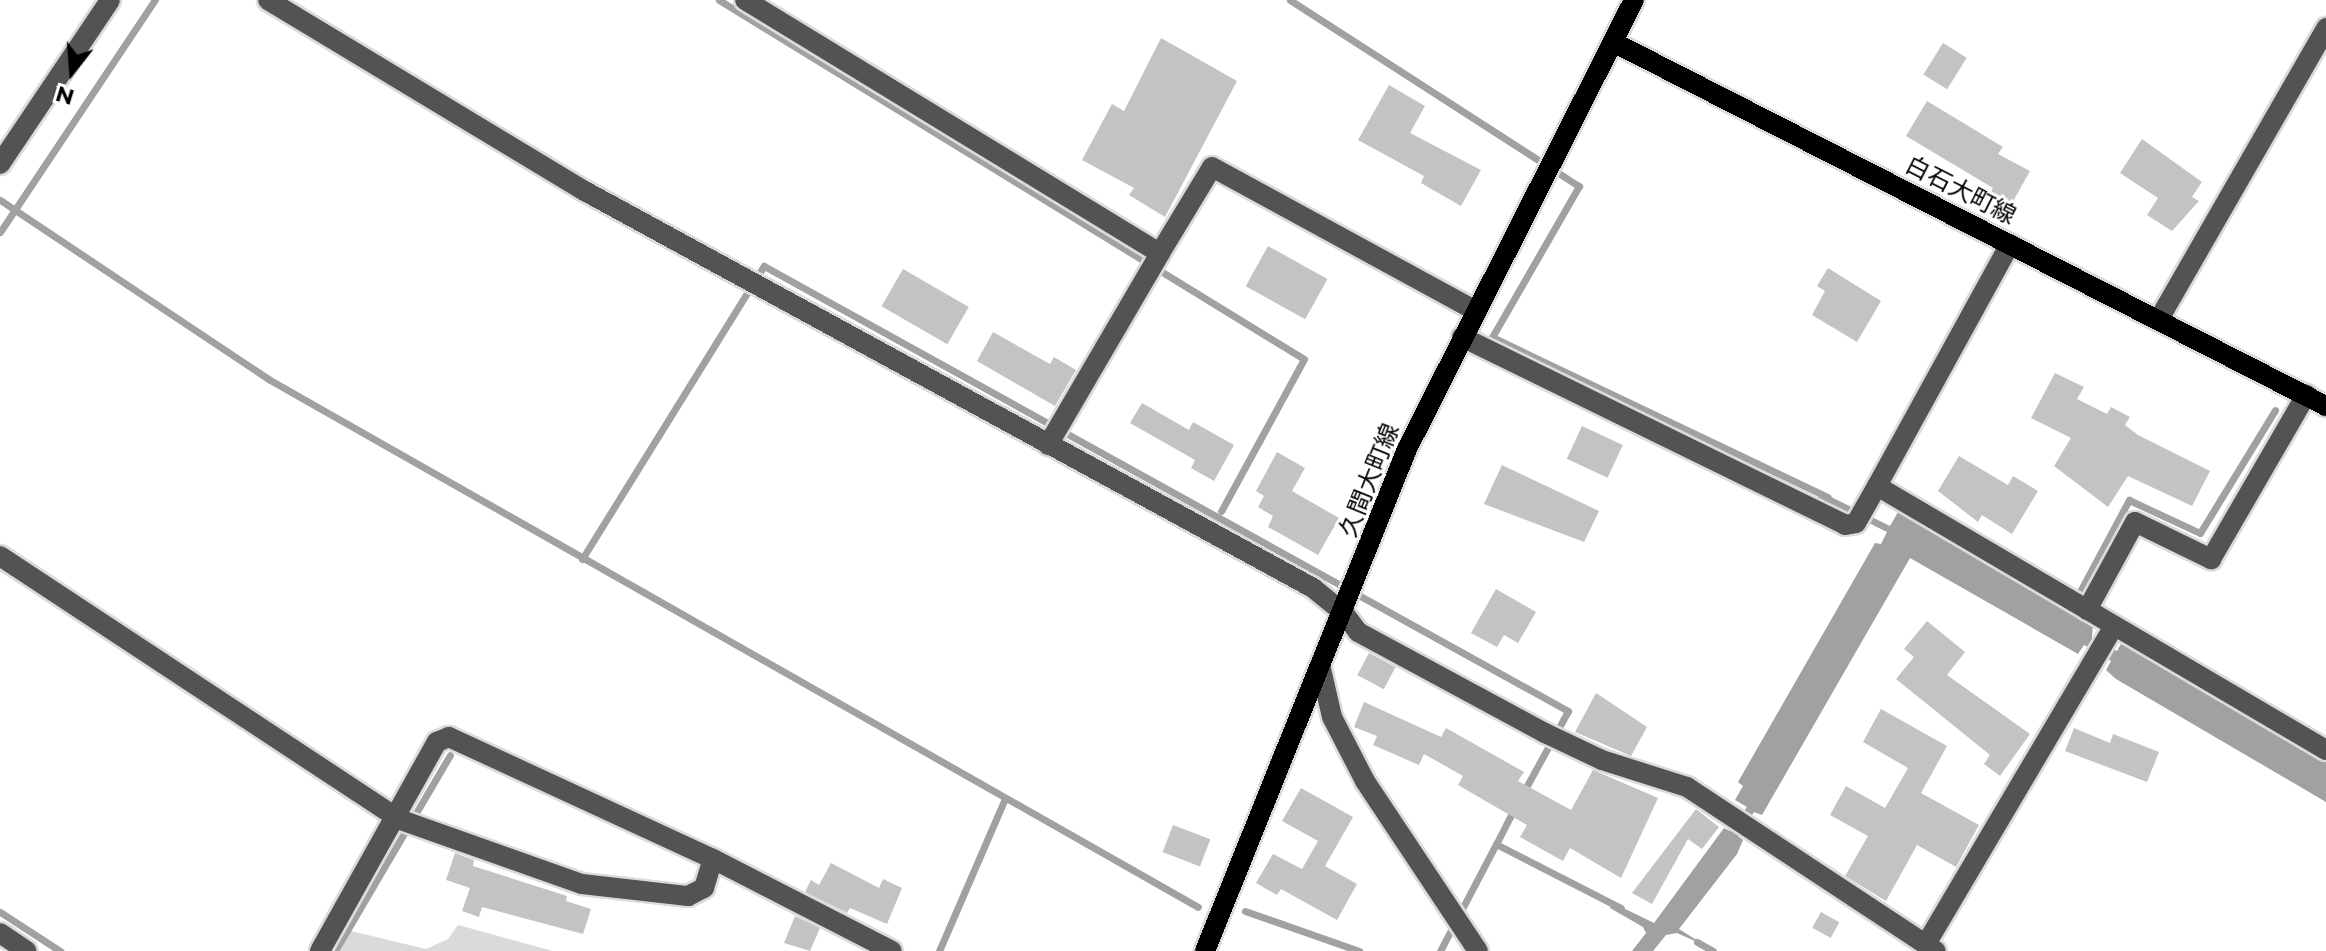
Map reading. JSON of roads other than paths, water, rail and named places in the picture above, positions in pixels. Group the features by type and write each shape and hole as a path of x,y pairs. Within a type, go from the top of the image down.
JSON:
{"main road":[{"path":"1613,42 1634,0"},
{"name":"久間大町線","path":"1205,951 1350,598 1407,449 1474,310 1613,42"},
{"name":"白石大町線","path":"1613,42 2326,406"}],"street":[{"path":"0,164 110,0"},
{"path":"268,0 480,131 753,284 1055,433 1313,588 1350,598 1358,632 1554,737 1687,787 1933,949 2106,640"},
{"path":"745,0 1155,262"},
{"path":"2159,319 2326,28"},
{"path":"1055,433 1212,167 1474,310"},
{"path":"1462,337 1845,525 1861,515 2010,244"},
{"path":"2078,605 2135,522 2211,559 2306,395"},
{"path":"1877,486 2078,605 2106,640 2326,750"},
{"path":"0,556 404,821 582,884 688,896 704,888 713,859"},
{"path":"1321,669 1332,717 1365,781 1478,951"},
{"path":"320,951 404,821 437,742 449,737 713,859 892,951"},
{"path":"0,933 27,951"}],"waterway":[{"path":"0,232 155,0"},
{"path":"719,0 1304,359 1221,511"},
{"path":"1290,0 1579,186 1492,337 1828,497"},
{"path":"0,200 270,380 1198,907"},
{"path":"582,559 764,266 1568,711 1524,791"},
{"path":"2075,601 2129,500 2200,533 2275,410"},
{"path":"335,951 450,755"},
{"path":"939,951 1004,801"},
{"path":"1514,809 1496,844 1621,908"},
{"path":"1440,951 1496,844"},
{"path":"1245,911 1359,951"},
{"path":"0,912 60,951"},
{"path":"1697,942 1713,951"}]}
